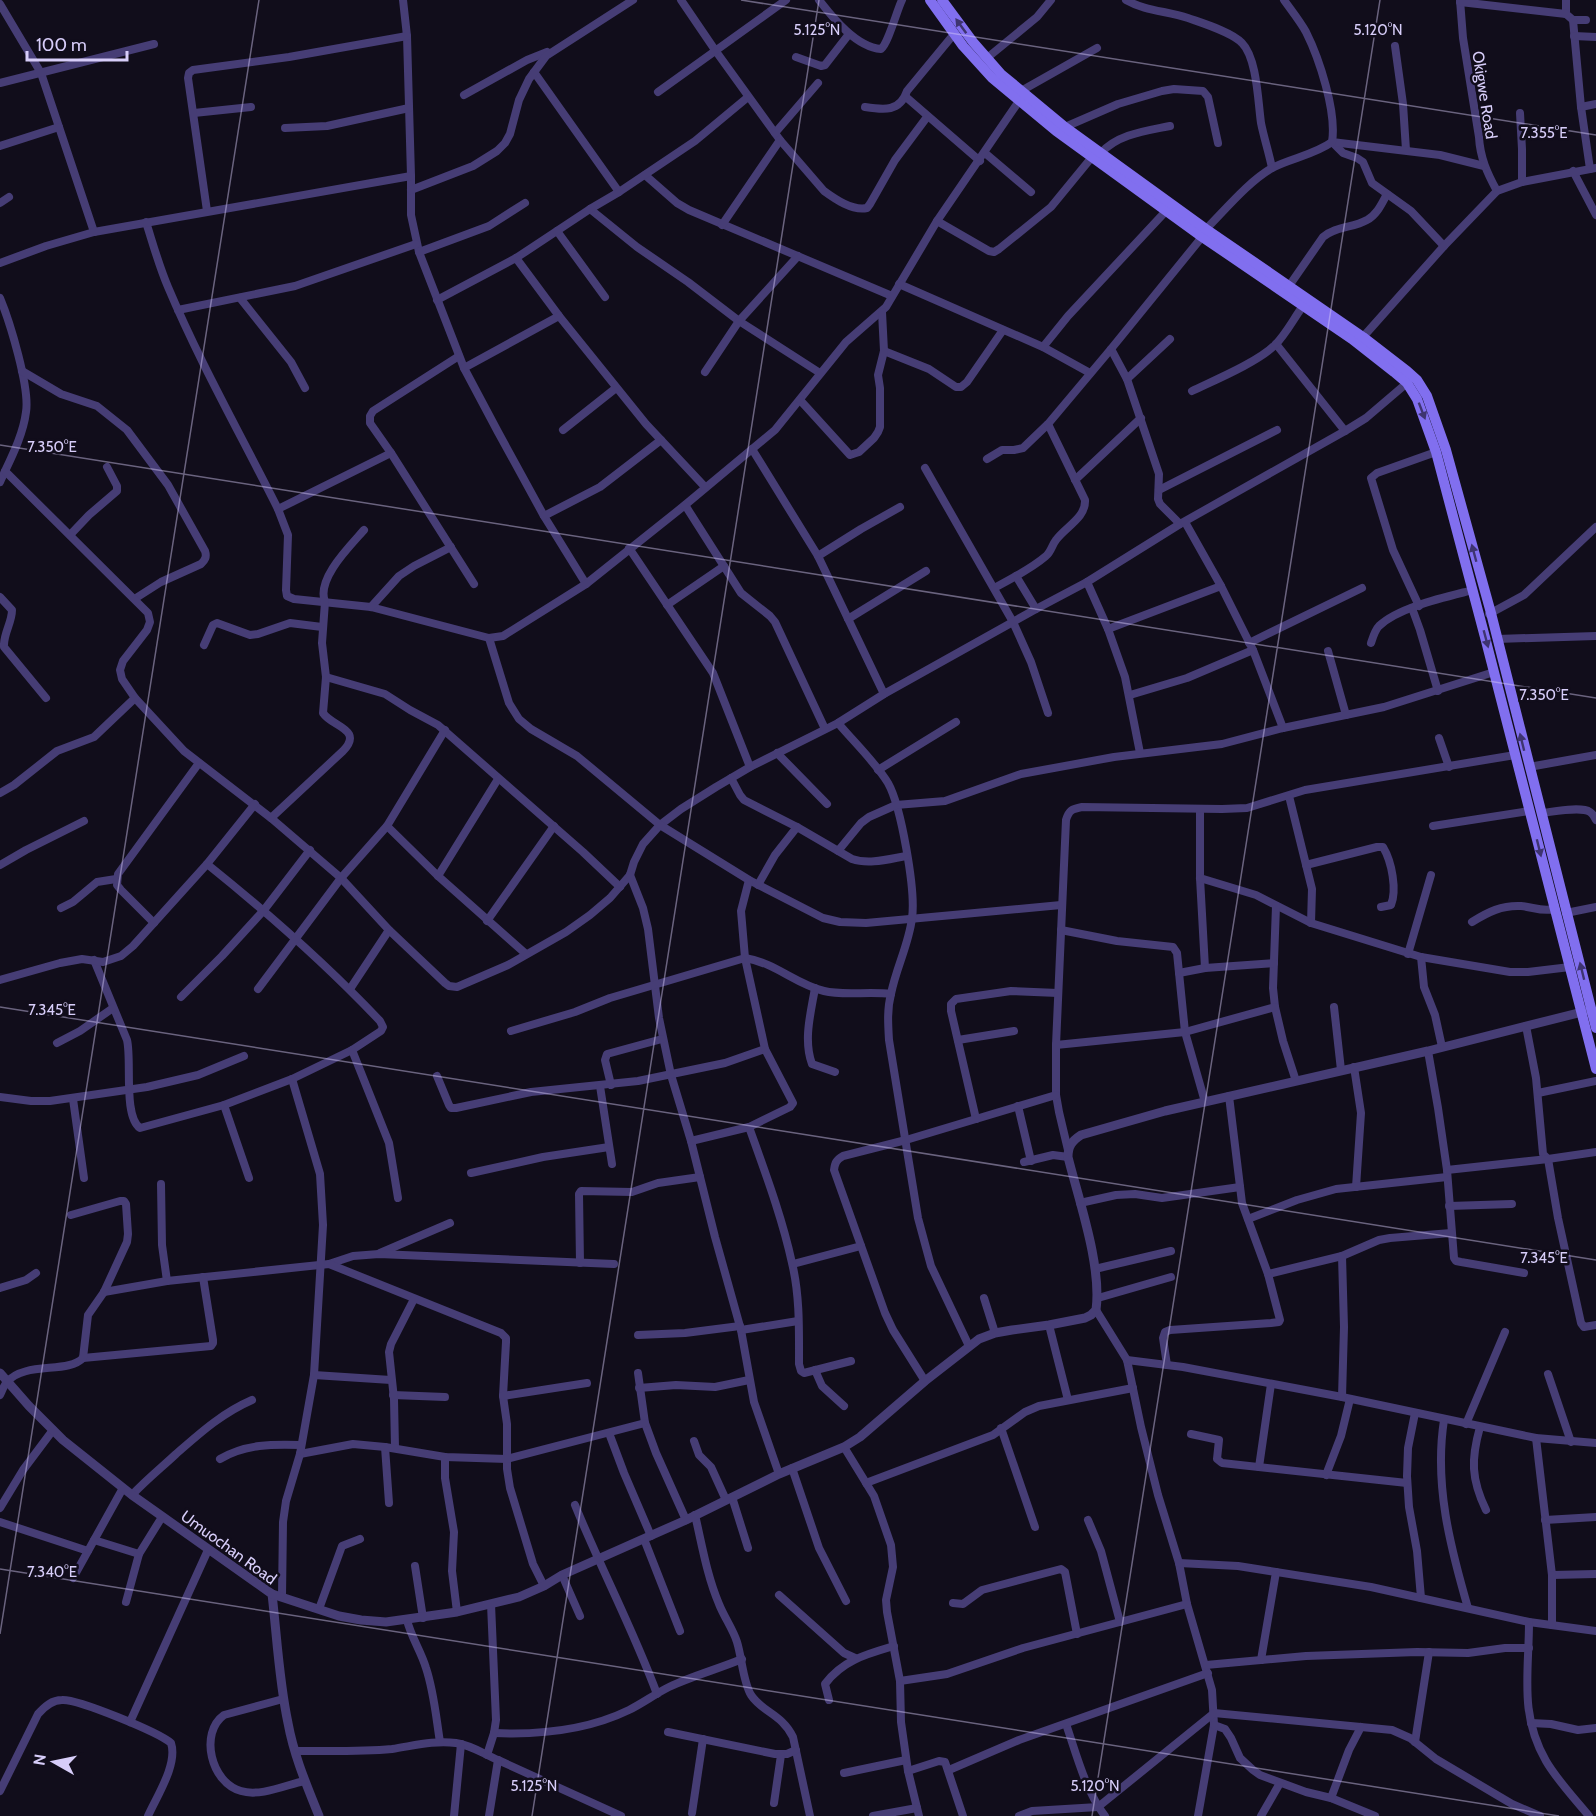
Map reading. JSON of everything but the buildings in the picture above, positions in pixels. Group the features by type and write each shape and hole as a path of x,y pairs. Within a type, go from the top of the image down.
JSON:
{"main road":[{"path":"930,0 954,34 992,78 1065,127 1166,211 1289,286 1363,337 1417,380 1427,396 1446,450 1485,615 1494,672 1554,909 1570,967 1586,1011 1596,1028"},
{"path":"942,0 1020,96 1056,131 1096,155 1303,306 1352,339 1407,383 1420,406 1436,452 1473,590 1497,639 1566,913 1596,1069"}],"street":[{"path":"403,0 407,36 411,215 418,248 464,368 544,516 586,584"},
{"path":"411,190 473,166 497,151 510,134 519,100 534,72 546,56 633,0"},
{"path":"681,0 778,137 824,190 832,197 857,209 867,208 895,160 927,117"},
{"path":"658,92 786,0"},
{"path":"819,0 835,21 849,34 873,47 884,48 902,0"},
{"path":"987,58 1037,17 1051,0"},
{"path":"1126,0 1142,8 1186,17 1233,36 1242,42 1252,64 1262,126 1272,168"},
{"path":"1284,0 1305,30 1316,54 1331,106 1334,131 1332,142 1338,150 1363,162 1372,183 1418,217 1444,246"},
{"path":"1363,337 1444,246 1497,191 1522,182 1593,168 1581,107 1574,36 1566,0"},
{"path":"1460,1 1586,20"},
{"name":"Okigwe Road","path":"1460,1 1463,38 1480,149 1484,166 1497,191"},
{"path":"0,2 41,73 94,232"},
{"path":"795,57 821,66 825,65 849,34"},
{"path":"865,107 890,109 906,97 907,91 954,34"},
{"path":"207,211 189,73 193,70 289,57 407,36"},
{"path":"1574,36 1596,37"},
{"path":"0,83 154,44"},
{"path":"1395,46 1403,104 1406,150"},
{"path":"464,95 527,60 556,48"},
{"path":"146,222 160,267 178,309 214,386 278,508 288,535 287,596 294,599 371,607 489,638 503,636 586,584 775,430 846,342 882,312 938,221 980,161 1020,96 1096,48"},
{"path":"534,72 619,192"},
{"path":"722,225 778,137 818,83"},
{"path":"1065,127 1118,104 1162,91 1174,89 1203,91 1207,93 1218,143"},
{"path":"437,300 516,258 619,192 695,141 748,97"},
{"path":"906,97 980,161"},
{"path":"1581,107 1596,104"},
{"path":"194,113 251,107"},
{"path":"285,128 327,126 409,108"},
{"path":"1520,113 1522,182"},
{"path":"938,221 994,252 1051,207 1096,155 1114,141 1170,126"},
{"path":"0,146 59,127"},
{"path":"987,459 1002,450 1023,448 1047,424 1111,349 1204,233 1257,178 1272,168 1332,142 1440,155 1484,166"},
{"path":"985,153 1030,192"},
{"path":"1573,171 1596,215"},
{"path":"645,175 677,203 722,225 892,296"},
{"path":"0,263 94,232 411,176"},
{"path":"1289,286 1323,237 1341,227 1368,220 1376,213 1387,194"},
{"path":"0,203 9,197"},
{"path":"178,309 295,286 489,226 525,203"},
{"path":"590,209 637,247 739,321 820,373"},
{"path":"1043,347 1068,316 1166,211"},
{"path":"557,231 605,297"},
{"path":"705,372 739,321 798,256"},
{"path":"516,258 616,387 705,488"},
{"path":"899,284 1043,347 1089,373"},
{"path":"0,298 22,371 27,396 27,411 21,431 0,482"},
{"path":"240,298 291,362 305,388"},
{"path":"1192,391 1258,357 1276,344 1303,306"},
{"path":"800,400 850,455 859,452 878,432 881,417 878,375 884,351 882,312"},
{"path":"464,368 559,316"},
{"path":"884,351 929,369 950,384 961,387 967,382 1003,330"},
{"path":"1127,379 1170,339"},
{"path":"1276,344 1345,431"},
{"path":"1111,349 1127,379 1160,474 1158,499 1160,504 1182,523 1221,586 1251,647 1283,728"},
{"path":"459,356 373,411 370,423 474,584"},
{"path":"22,371 61,394 97,406 127,430 168,485 205,551 207,555 201,564 161,582 136,598"},
{"path":"5,471 136,598 148,613 150,622 147,630 123,661 120,670 122,680 135,698 171,738 199,763 255,804 310,850 341,878 389,930 445,983 453,987 508,965 566,932 590,915 620,888 630,875 643,844 660,825 681,809 750,767 837,723 884,694 1087,582 1182,523 1345,431 1366,418 1407,383"},
{"path":"563,430 616,387"},
{"path":"1075,480 1141,418"},
{"path":"994,588 1047,555 1056,540 1082,514 1085,507 1085,500 1047,424"},
{"path":"1159,490 1277,430"},
{"path":"544,516 600,487 661,440"},
{"path":"752,449 818,556 884,694"},
{"path":"1436,452 1377,473 1371,478 1393,550 1415,607 1438,691"},
{"path":"278,508 391,453"},
{"path":"70,535 117,491 117,486 107,466"},
{"path":"925,468 1013,622 1031,662 1048,713"},
{"path":"685,505 741,593 775,622 825,729"},
{"path":"818,556 900,507"},
{"path":"1485,615 1524,595 1596,527"},
{"path":"271,818 343,751 350,740 345,729 328,719 323,713 326,677 322,644 325,602 322,595 328,576 364,530"},
{"path":"371,607 399,576 451,547"},
{"path":"629,548 713,673 750,767"},
{"path":"667,606 724,566"},
{"path":"848,618 926,571"},
{"path":"1016,576 1036,609"},
{"path":"1087,582 1108,629 1130,695 1140,753"},
{"path":"1108,629 1221,586"},
{"path":"1130,695 1187,678 1362,588"},
{"path":"1371,643 1379,626 1396,615 1443,597 1473,590"},
{"path":"0,597 12,610 4,637 4,647 46,698"},
{"path":"204,645 213,625 217,623 250,635 290,623 322,627"},
{"path":"1497,639 1596,636"},
{"path":"489,638 509,703 519,719 531,729 577,756 660,825 748,880 823,918 840,922 866,923 1061,905"},
{"path":"1328,651 1346,715"},
{"path":"837,851 861,823 896,805 945,801 1021,774 1140,753 1222,744 1283,728 1384,707 1494,672"},
{"path":"326,677 385,694 445,730 584,852 620,888"},
{"path":"0,793 14,785 57,751 94,736 135,698"},
{"path":"878,770 956,722"},
{"path":"837,723 887,781 896,805 911,881 912,919 891,994 888,1015 889,1040 918,1218 931,1266 969,1346"},
{"path":"258,989 341,878 387,826 445,730"},
{"path":"1439,738 1449,767"},
{"path":"777,753 827,804"},
{"path":"292,1079 320,1174 325,1264 314,1375 300,1454 286,1501 277,1596 339,1616 374,1622 423,1618 519,1597 792,1468 844,1447 860,1437 979,1339 995,1333 1085,1318 1096,1310 1098,1298 1095,1269 1056,1095 1061,905 1066,820 1072,809 1082,807 1247,808 1305,790 1515,755"},
{"path":"1529,767 1596,755"},
{"path":"154,923 121,890 116,879 199,763"},
{"path":"438,876 498,778"},
{"path":"732,778 744,801 858,861 906,856"},
{"path":"1289,796 1312,889 1311,923"},
{"path":"0,980 60,963 82,959 103,962 121,956 133,946 207,864 255,804"},
{"path":"1200,809 1200,878 1205,968"},
{"path":"1541,813 1586,811 1596,820"},
{"path":"1433,826 1529,812"},
{"path":"0,865 84,821"},
{"path":"387,826 438,876 526,954"},
{"path":"487,921 554,826"},
{"path":"758,885 796,827"},
{"path":"1306,865 1383,847 1391,872 1393,898 1391,905 1381,907"},
{"path":"181,997 264,910 310,850"},
{"path":"94,960 127,1040 129,1090 134,1122 140,1128 224,1105 292,1079 352,1050 378,1034 383,1027 380,1021 350,989 264,910 207,864"},
{"path":"630,875 643,908 648,929 662,1039 692,1141 740,1328 754,1402 779,1474"},
{"path":"1408,954 1431,875"},
{"path":"1200,878 1256,895 1311,923 1408,954 1510,972 1570,967"},
{"path":"61,908 74,902 97,882 116,879"},
{"path":"692,1141 749,1126 790,1107 793,1103 765,1049 745,958 741,911 748,880"},
{"path":"1276,906 1273,988 1275,1007 1296,1081"},
{"path":"1472,922 1499,908 1521,906 1539,910 1554,909"},
{"path":"1566,913 1596,907"},
{"path":"350,989 389,930"},
{"path":"1060,930 1117,941 1173,947 1177,953 1185,1032 1205,1102"},
{"path":"1421,957 1424,987 1436,1015 1442,1047"},
{"path":"511,1031 575,1012 610,998 745,958 767,963 815,988 832,992 891,994"},
{"path":"1179,973 1205,968 1274,963"},
{"path":"815,988 808,1024 810,1058 812,1064 835,1072"},
{"path":"976,1119 950,1008 951,1004 956,999 1011,991 1058,993"},
{"path":"1056,1045 1185,1032 1275,1007"},
{"path":"1334,1007 1341,1070"},
{"path":"57,1043 80,1031 113,1008"},
{"path":"1068,1154 1073,1140 1081,1135 1165,1111 1428,1051 1586,1011"},
{"path":"1526,1026 1538,1093 1543,1154 1548,1159 1558,1218 1581,1323 1584,1327 1596,1325"},
{"path":"958,1040 1014,1031"},
{"path":"611,1085 605,1060 607,1054 662,1039"},
{"path":"437,1076 449,1105 453,1109 518,1094 638,1082 725,1063 765,1049"},
{"path":"352,1050 389,1143 398,1198"},
{"path":"1428,1051 1447,1174 1454,1258 1456,1261 1524,1273"},
{"path":"0,1097 50,1101 129,1090 198,1075 244,1056"},
{"path":"1354,1067 1360,1113 1356,1187"},
{"path":"1538,1093 1596,1082"},
{"path":"600,1086 612,1164"},
{"path":"926,1381 893,1330 885,1313 834,1170 837,1159 1056,1095"},
{"path":"1167,1365 1163,1338 1165,1332 1170,1330 1279,1322 1279,1311 1268,1274 1242,1203 1229,1096"},
{"path":"73,1099 84,1178"},
{"path":"224,1105 249,1178"},
{"path":"1018,1106 1028,1161 1068,1154"},
{"path":"749,1126 793,1264 801,1371 804,1373 851,1361"},
{"path":"471,1173 543,1157 609,1147"},
{"path":"1248,1219 1315,1194 1596,1152"},
{"path":"580,1263 580,1191 632,1192 658,1183 700,1177"},
{"path":"161,1184 162,1237 167,1281"},
{"path":"1080,1203 1128,1194 1162,1198 1240,1187"},
{"path":"0,1395 7,1382 21,1373 80,1362 83,1358 88,1315 104,1292 127,1242 126,1204 120,1201 71,1215"},
{"path":"1449,1206 1512,1204"},
{"path":"379,1254 450,1223"},
{"path":"1268,1274 1342,1256 1379,1240 1451,1233"},
{"path":"793,1264 861,1246"},
{"path":"1095,1269 1170,1251"},
{"path":"104,1292 167,1281 325,1264 353,1256 379,1254 614,1264"},
{"path":"1326,1475 1341,1436 1346,1398 1342,1256"},
{"path":"325,1264 504,1335 506,1342 503,1396 507,1424 510,1488 533,1564 544,1586"},
{"path":"0,1288 26,1280 36,1273"},
{"path":"83,1358 211,1346 213,1340 203,1277"},
{"path":"1098,1298 1171,1277"},
{"path":"984,1298 995,1333"},
{"path":"394,1448 393,1395 389,1361 391,1344 414,1299"},
{"path":"1096,1310 1127,1360 1158,1495 1179,1563 1187,1604 1212,1690 1214,1725 1198,1816"},
{"path":"638,1335 685,1333 798,1321"},
{"path":"1049,1325 1068,1400"},
{"path":"1466,1424 1504,1332"},
{"path":"1127,1360 1167,1365 1346,1398 1536,1438 1596,1443"},
{"path":"815,1370 822,1386 844,1406"},
{"name":"Umuochan Road","path":"0,1373 53,1430 123,1488 208,1550 277,1596 283,1699 295,1751 319,1816"},
{"path":"638,1373 645,1423 656,1453 691,1517 719,1605 736,1640 748,1689 752,1696 788,1728 793,1737 810,1816"},
{"path":"1548,1374 1571,1442"},
{"path":"314,1375 392,1380"},
{"path":"639,1388 676,1384 716,1387 749,1380"},
{"path":"503,1396 587,1383"},
{"path":"1259,1467 1271,1384"},
{"path":"866,1483 993,1435 1024,1412 1039,1406 1133,1388"},
{"path":"393,1395 445,1397"},
{"path":"132,1495 146,1480 218,1418 252,1400"},
{"path":"1415,1413 1408,1448 1407,1483 1421,1598"},
{"path":"1444,1420 1440,1466 1445,1518 1468,1608"},
{"path":"300,1454 353,1444 445,1457 507,1459 645,1423"},
{"path":"1480,1427 1473,1457 1478,1492 1486,1510"},
{"path":"1001,1428 1035,1527"},
{"path":"0,1508 23,1470 53,1430"},
{"path":"609,1433 680,1631"},
{"path":"1191,1434 1219,1440 1217,1458 1220,1462 1407,1483"},
{"path":"1536,1438 1552,1575 1552,1625"},
{"path":"694,1441 699,1455 711,1467 729,1498 748,1548"},
{"path":"220,1458 233,1451 250,1447 301,1445"},
{"path":"385,1447 389,1503"},
{"path":"844,1447 874,1496 891,1545 893,1567 886,1600 900,1681 901,1722 906,1760 918,1812 873,1816"},
{"path":"445,1457 445,1478 454,1532 452,1571 457,1612"},
{"path":"792,1468 819,1548 846,1601"},
{"path":"72,1578 123,1488"},
{"path":"575,1505 597,1560 620,1603 657,1694"},
{"path":"126,1602 139,1554 162,1517"},
{"path":"1545,1520 1596,1517"},
{"path":"1088,1520 1101,1551 1120,1622"},
{"path":"0,1522 88,1551"},
{"path":"319,1609 342,1546 360,1539"},
{"path":"94,1540 139,1554"},
{"path":"130,1722 208,1550"},
{"path":"1179,1563 1238,1566 1371,1587 1529,1622 1596,1631"},
{"path":"415,1566 423,1618"},
{"path":"953,1603 963,1604 982,1590 1061,1569 1065,1572 1077,1634"},
{"path":"1261,1660 1276,1572"},
{"path":"1552,1575 1596,1574"},
{"path":"562,1575 580,1616"},
{"path":"779,1595 844,1653 855,1658"},
{"path":"487,1755 496,1720 491,1604"},
{"path":"900,1681 947,1674 1023,1648 1187,1604"},
{"path":"407,1620 426,1668 436,1708 440,1742"},
{"path":"1529,1622 1527,1711 1534,1736 1546,1762 1589,1816"},
{"path":"829,1700 825,1684 830,1678 855,1658 894,1646"},
{"path":"949,1770 1018,1740 1066,1724 1207,1669 1261,1660 1306,1656 1468,1653 1529,1647"},
{"path":"1415,1742 1429,1652"},
{"path":"494,1733 518,1734 586,1726 629,1710 670,1687 742,1659"},
{"path":"283,1699 224,1715 217,1720 210,1736 211,1750 222,1778 233,1788 241,1791 260,1792 304,1780"},
{"path":"0,1791 38,1714 51,1702 72,1701 130,1722 171,1743 171,1767 148,1816"},
{"path":"1019,1816 1032,1810 1098,1806 1214,1713 1392,1730 1415,1742 1445,1765 1512,1804 1540,1816"},
{"path":"1531,1723 1551,1724 1578,1730 1596,1728"},
{"path":"1066,1724 1098,1806 1105,1816"},
{"path":"1214,1725 1228,1732 1236,1751 1245,1764 1260,1775 1305,1792 1331,1798 1375,1816"},
{"path":"1331,1798 1348,1750 1361,1727"},
{"path":"668,1732 781,1755 796,1750"},
{"path":"692,1813 704,1739"},
{"path":"295,1751 391,1749 440,1742 461,1744 621,1816"},
{"path":"454,1816 461,1744"},
{"path":"774,1803 781,1755"},
{"path":"489,1816 498,1760"},
{"path":"844,1773 906,1760"},
{"path":"908,1771 939,1761 945,1762 963,1816"},
{"path":"1261,1816 1280,1783"}]}
